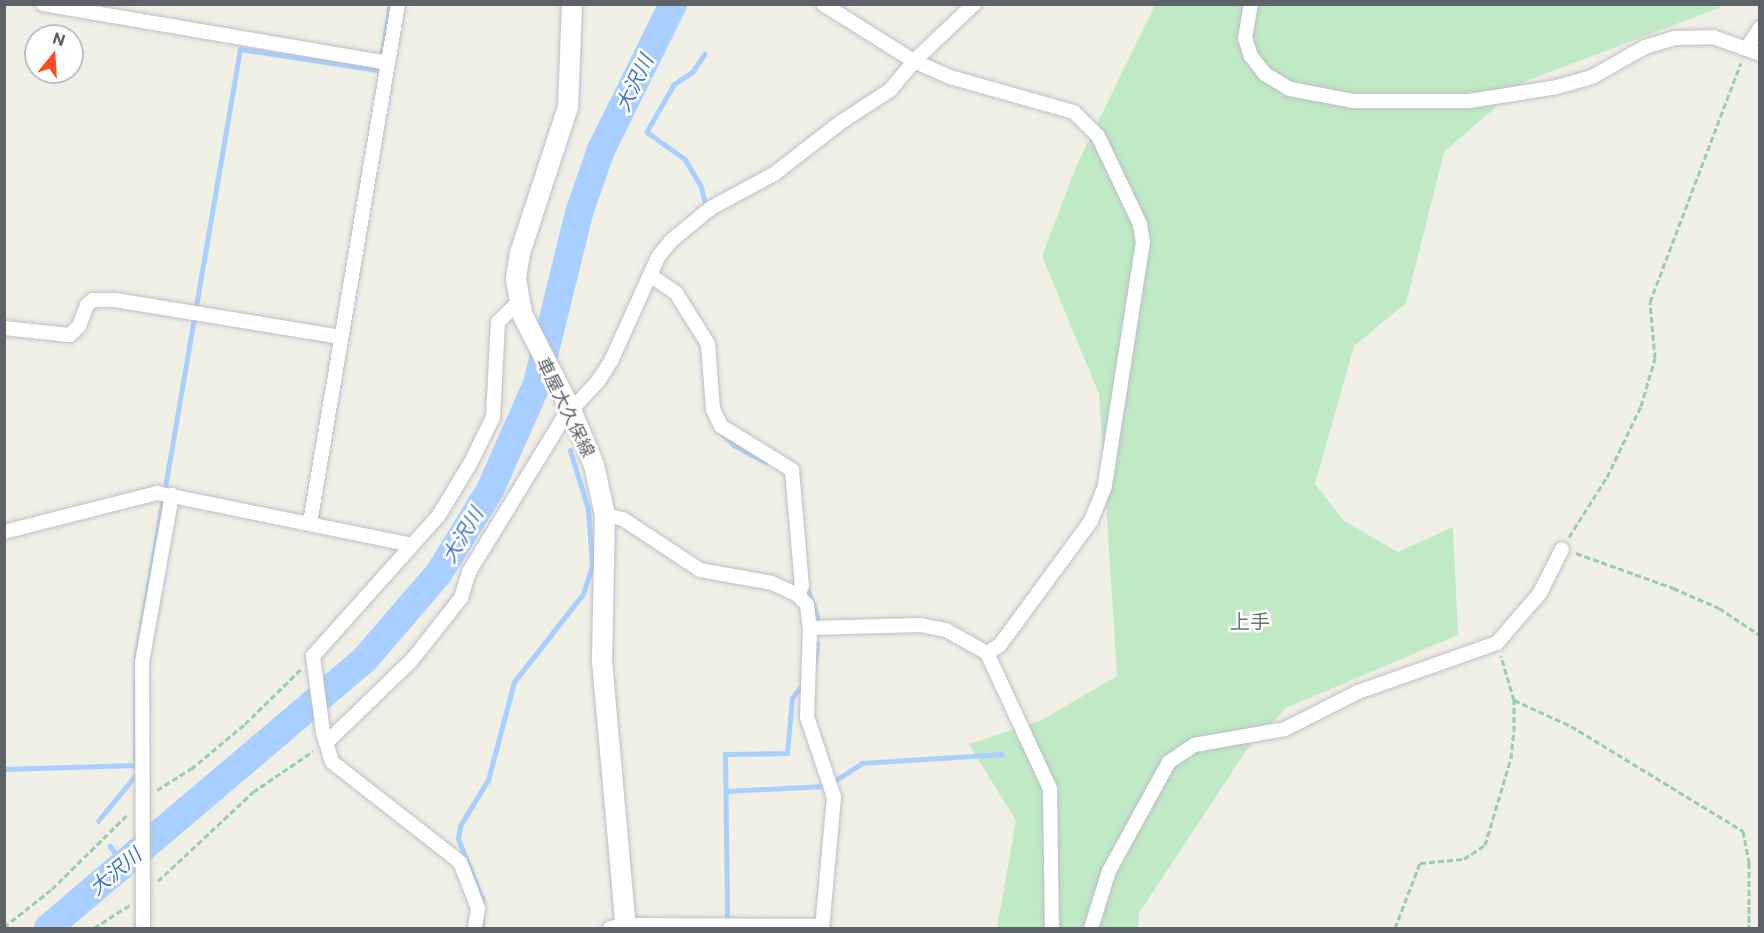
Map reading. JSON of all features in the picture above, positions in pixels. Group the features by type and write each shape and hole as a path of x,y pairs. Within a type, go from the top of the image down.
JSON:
{"main road":[{"name":"車屋大久保線","path":"572,4 568,107 558,147 520,253 520,309 568,405 594,465 605,515 602,661 621,927"}],"street":[{"path":"43,4 383,62"},
{"path":"310,523 383,62 398,4"},
{"path":"823,4 914,62 950,78 1062,107 1084,119 1098,136 1137,214 1143,242 1105,486 1091,521 1000,645 987,653"},
{"path":"325,738 412,660 461,598 469,572 562,420 568,405 612,359 651,276 672,240 711,208 774,174 841,122 890,90 914,62 974,4"},
{"path":"1251,4 1245,38 1251,56 1265,74 1290,89 1353,100 1469,101 1557,87 1592,77 1646,47 1674,38 1713,37 1753,51 1760,28"},
{"path":"651,276 675,293 708,344 713,409 720,426 735,438 792,470 802,586 798,595"},
{"path":"4,328 70,335 93,300 197,313 341,337"},
{"path":"475,928 478,908 460,862 332,762 325,738 313,660 439,515 493,417 498,322 520,309"},
{"path":"4,532 114,501 167,494 412,545"},
{"path":"143,928 141,890 142,662 167,494"},
{"path":"605,515 623,519 700,570 771,583 798,595 807,605 810,628 807,717 834,797 822,927 621,927"},
{"path":"1091,928 1109,871 1169,762 1194,745 1285,729 1358,692 1497,643 1540,593 1562,549"},
{"path":"810,628 920,625 946,630 987,653 1050,789 1052,928"}],"path":[{"path":"1753,51 1650,302 1655,358 1641,406 1607,477 1562,549 1673,588 1719,608 1760,635"},
{"path":"1395,928 1420,863 1464,859 1485,845 1511,758 1514,700 1497,643"},
{"path":"4,927 52,889 142,807 245,724 313,660"},
{"path":"1514,700 1571,726 1743,831 1749,862 1749,928"},
{"path":"94,928 253,792 325,738"}],"green space":[{"path":"1155,5 1720,5 1719,8 1526,81 1444,152 1406,303 1354,346 1315,484 1344,521 1398,552 1453,527 1458,635 1286,708 1246,751 1139,913 1138,928 997,928 1016,821 969,744 1042,720 1117,676 1099,394 1042,256 1076,167"}],"waterway":[{"path":"135,767 136,657 240,49 379,70 390,4"},
{"name":"大沢川","path":"48,928 365,659 439,573 490,490 537,384 579,213 601,150 673,4"},
{"path":"705,54 693,72 674,85 647,132 685,159 701,186 706,205"},
{"path":"719,430 734,445 766,462"},
{"path":"482,928 482,899 458,839 460,826 488,780 514,682 583,594 592,566 588,509 570,451"},
{"path":"806,585 819,621"},
{"path":"815,662 817,644"},
{"path":"727,917 725,754 787,753 792,698 802,685"},
{"path":"836,780 862,763 1002,754"},
{"path":"4,769 135,765"},
{"path":"98,821 135,776"},
{"path":"726,791 824,786"},
{"path":"110,846 124,864"}],"district":[{"name":"上手","path":"1250,621"}]}
